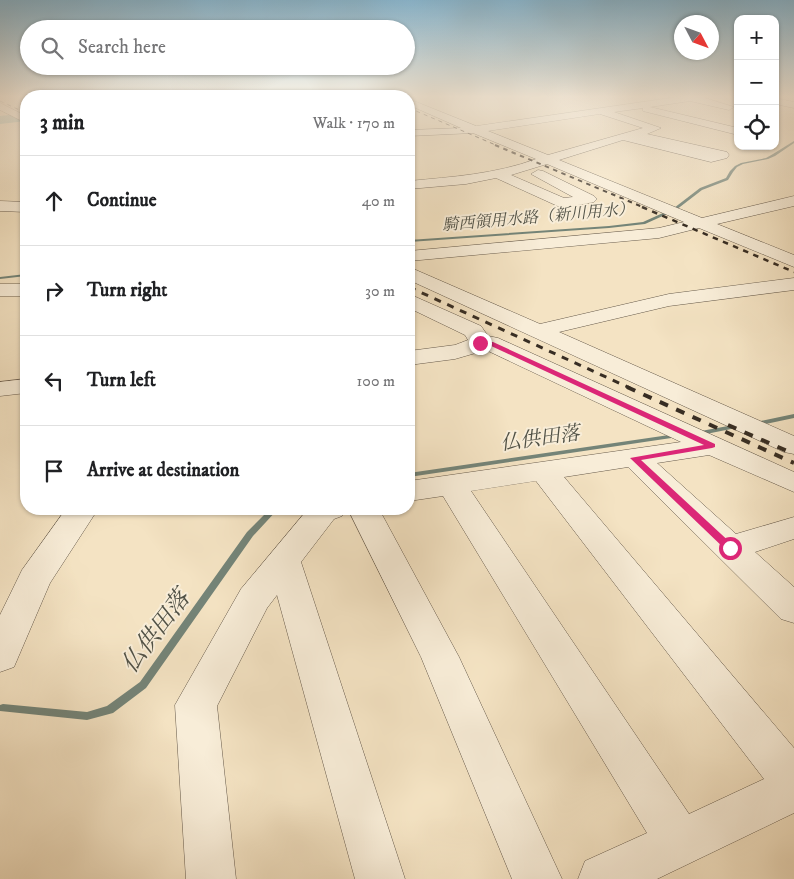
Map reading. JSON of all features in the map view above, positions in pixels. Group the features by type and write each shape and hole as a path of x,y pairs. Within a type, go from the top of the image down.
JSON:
{"street":[{"path":"492,137 794,262"},
{"path":"415,184 466,180 525,168 625,137"},
{"path":"633,137 711,158 723,155 634,137"},
{"path":"498,174 562,203 589,199 525,168"},
{"path":"415,255 659,232 794,200"},
{"path":"0,206 20,207"},
{"path":"415,276 794,446"},
{"path":"538,331 669,300 794,284"},
{"path":"0,290 20,290"},
{"path":"415,303 473,332 480,343"},
{"path":"415,357 451,353 470,349 480,343 490,343 794,483"},
{"path":"0,389 20,387"},
{"path":"415,490 712,446"},
{"path":"634,458 794,609"},
{"path":"542,470 794,782"},
{"path":"451,484 680,842"},
{"path":"0,656 34,578 78,515"},
{"path":"211,879 196,705 254,599 320,515"},
{"path":"366,515 440,657 537,879"},
{"path":"730,548 794,528"},
{"path":"284,561 380,879"},
{"path":"604,879 794,789"}],"waterway":[{"name":"騎西領用水路（新川用水）","path":"415,241 644,223 675,209 701,189 727,179 736,166 767,158 794,142"},
{"name":"騎西領用水路（新川用水）","path":"0,278 20,276"},
{"name":"仏供田落","path":"756,424 794,416"},
{"name":"仏供田落","path":"701,433 739,426"},
{"name":"仏供田落","path":"415,474 676,436"},
{"name":"仏供田落","path":"3,708 87,716 110,710 143,685 250,534 268,515"}],"railway":[{"path":"477,137 498,146"},
{"path":"495,145 645,208"},
{"path":"642,207 794,272"},
{"path":"415,290 630,388"},
{"path":"627,387 794,463"},
{"path":"728,425 794,454"}],"route":[{"path":"480,343 490,343 712,446 634,458 730,548"}]}
